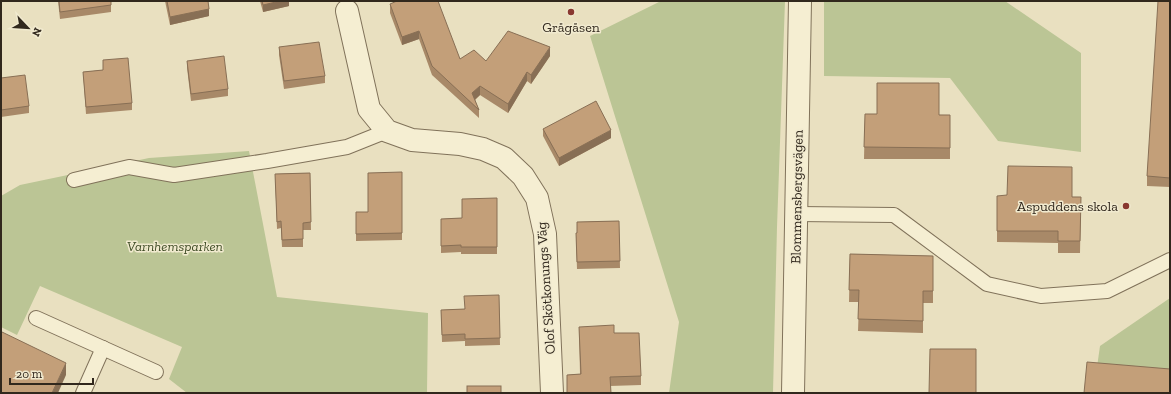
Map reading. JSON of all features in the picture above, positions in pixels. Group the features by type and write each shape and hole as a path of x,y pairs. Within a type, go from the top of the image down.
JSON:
{"street":[{"name":"Blommensbergsvägen","path":"793,393 800,1"},
{"path":"347,11 369,109 387,131"},
{"name":"Olof Skötkonungs Väg","path":"387,131 412,140 460,144 483,149 504,158 523,176 537,198 545,234 552,393"}],"lane":[{"path":"74,180 129,167 174,175 267,161 347,147 387,131"},
{"path":"797,214 894,215 987,284 1041,296 1107,291 1170,260"},
{"path":"36,318 156,372"},
{"path":"83,393 103,348"}],"green space":[{"path":"661,1 785,1 773,393 669,393 679,322 590,36"},
{"path":"824,1 1005,1 1081,53 1081,152 998,141 950,78 824,76"},
{"name":"Varnhemsparken","path":"249,151 277,297 428,313 427,393 187,393 169,379 182,347 40,286 17,335 1,327 1,196 20,185 149,158"},
{"path":"1170,298 1170,375 1097,367 1100,346"}],"building":[{"path":"59,1 111,1 111,5 60,12"},
{"path":"167,1 208,1 209,9 170,17"},
{"path":"262,1 280,1 263,5"},
{"path":"397,1 438,1 460,59 474,50 486,61 508,31 550,47 531,75 527,72 508,104 480,86 472,93 479,110 432,66 419,31 402,37 390,4"},
{"path":"1158,1 1170,1 1170,178 1147,176"},
{"path":"319,42 325,76 284,81 279,47"},
{"path":"224,56 228,89 191,94 187,61"},
{"path":"128,58 132,103 86,107 83,72 103,70 103,60"},
{"path":"25,75 29,106 1,110 1,78"},
{"path":"877,83 939,83 939,115 950,115 950,148 864,147 865,114 877,114"},
{"path":"596,101 611,130 559,158 543,129"},
{"path":"1008,166 1072,167 1072,197 1081,197 1080,241 1058,241 1058,231 997,231 997,196 1007,195"},
{"path":"402,172 402,233 356,234 356,212 368,212 368,173"},
{"path":"310,173 311,222 303,223 303,239 282,240 281,221 277,222 275,174"},
{"path":"497,198 497,247 461,247 461,245 441,246 441,219 462,218 462,199"},
{"path":"619,221 620,261 577,262 577,222"},
{"path":"850,254 933,256 933,291 923,291 923,321 858,319 859,290 849,290"},
{"path":"499,295 500,338 465,339 465,334 442,335 441,310 465,309 464,296"},
{"path":"614,325 614,333 639,333 641,376 610,377 611,393 567,393 567,375 581,374 579,327"},
{"path":"2,332 66,363 52,393 1,393"},
{"path":"930,349 976,349 976,393 929,393"},
{"path":"1087,362 1170,369 1170,393 1084,393"},
{"path":"467,386 501,386 501,393 467,393"}],"place":[{"name":"Grågåsen","path":"571,12"},
{"name":"Aspuddens skola","path":"1126,206"}]}
